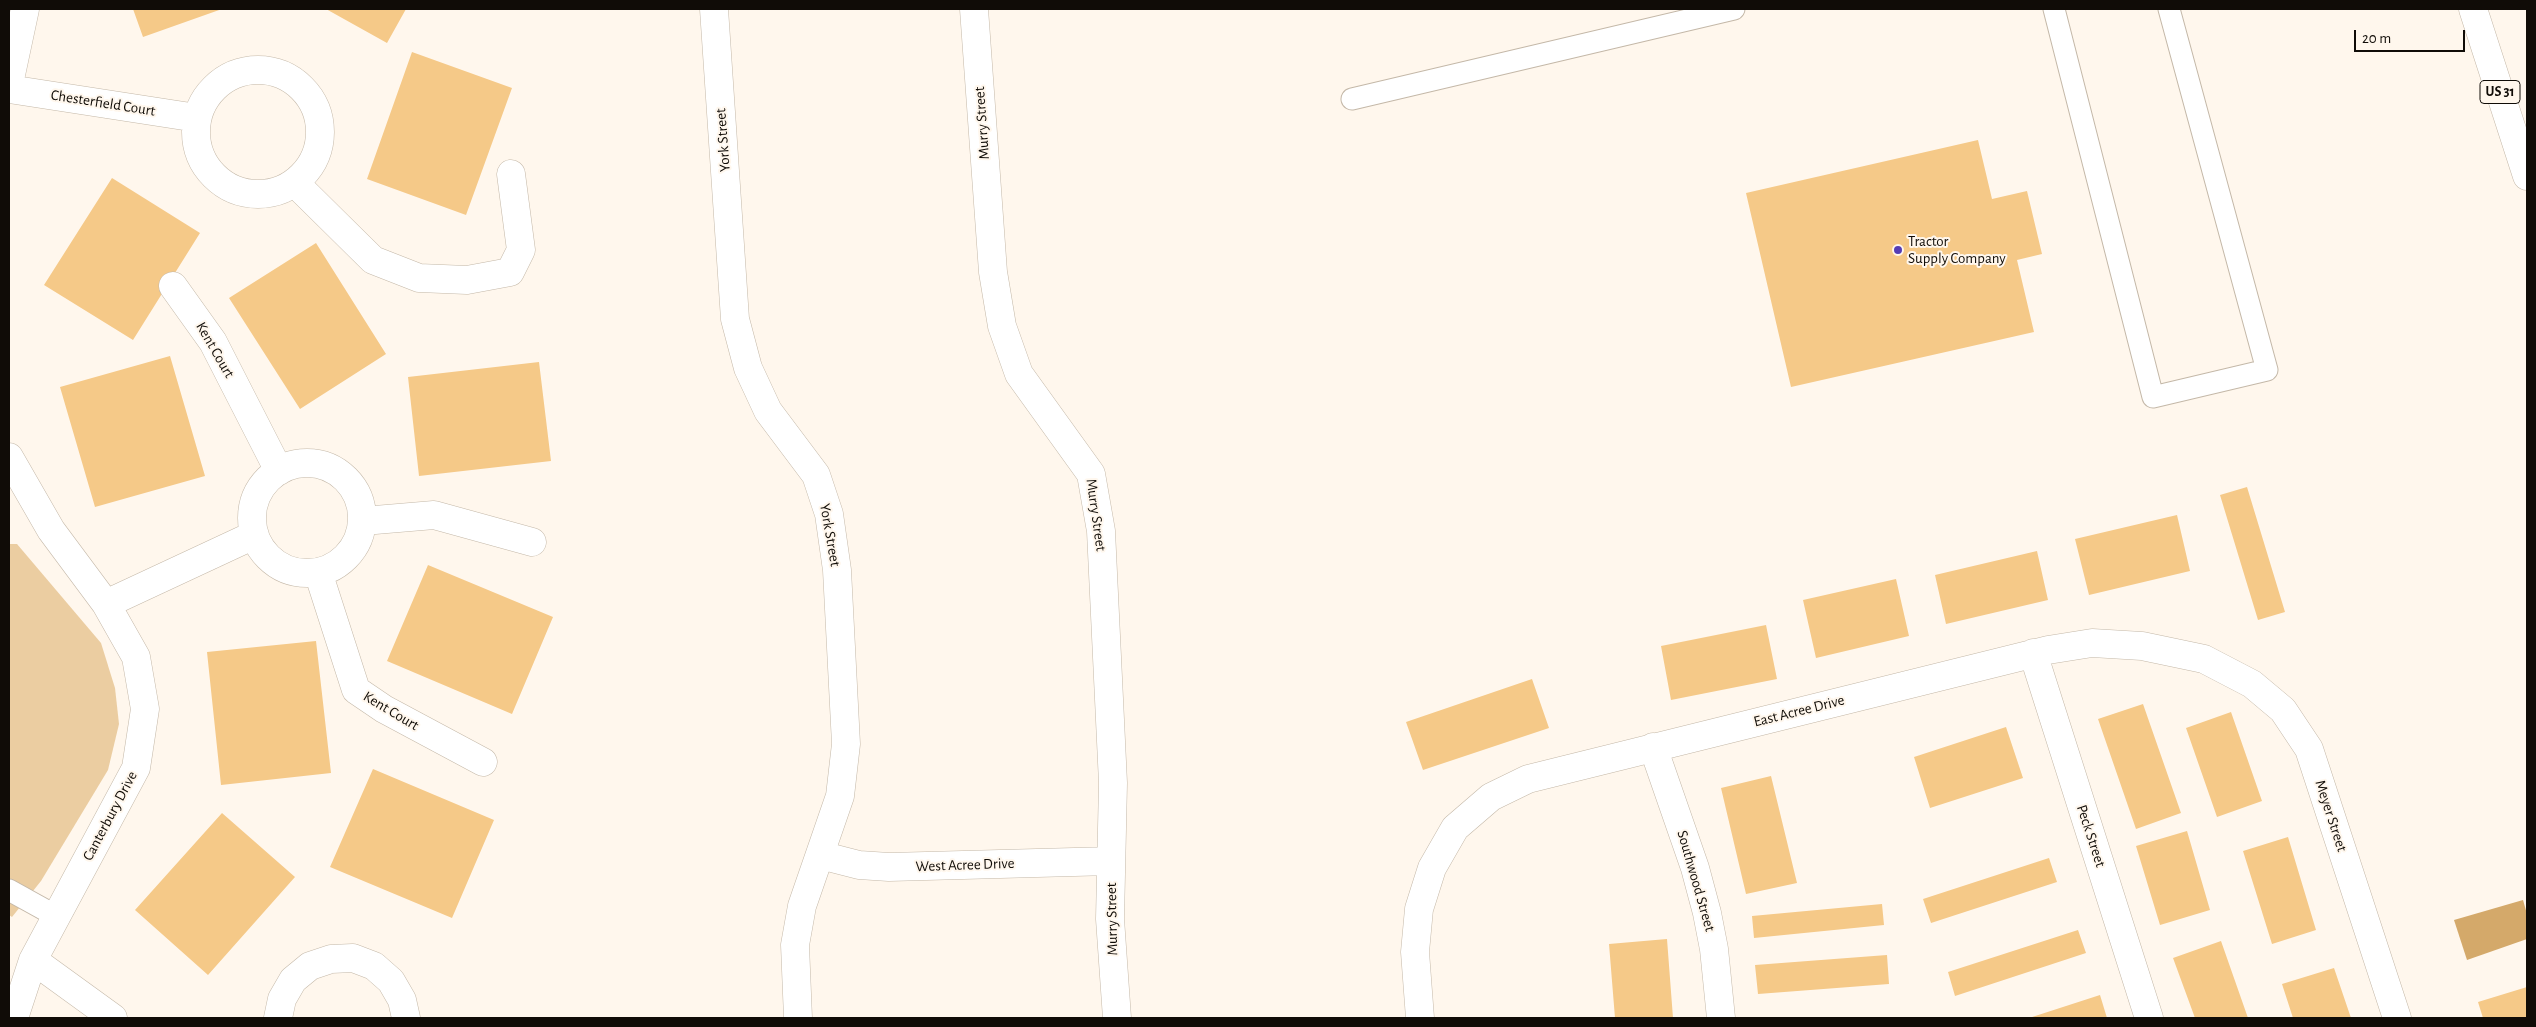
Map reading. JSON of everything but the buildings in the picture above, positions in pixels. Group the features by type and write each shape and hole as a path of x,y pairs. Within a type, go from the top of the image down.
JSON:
{"street":[{"path":"9,84 25,9"},
{"name":"York Street","path":"714,9 735,319 748,368 768,411 816,475 829,514 837,570 846,744 840,796 802,906 795,945 798,1018"},
{"name":"Murry Street","path":"974,9 993,272 1002,326 1019,374 1092,474 1099,521 1113,783 1110,919 1117,1018"},
{"name":"US 31","path":"2473,9 2527,176"},
{"path":"254,70 273,72 291,80 306,92 316,109 321,128 319,147 313,160 295,183 276,192 254,195 233,190 215,178 202,160 196,140 197,118 205,100 218,85 234,75 254,70"},
{"name":"Chesterfield Court","path":"9,89 197,118"},
{"path":"295,183 373,260 419,278 467,280 510,272 520,250 511,174"},
{"name":"Kent Court","path":"174,286 213,342 279,471"},
{"name":"Canterbury Drive","path":"9,457 51,530 106,604 136,657 145,709 136,768 33,960 14,1018"},
{"path":"311,463 328,467 342,476 354,488 361,504 362,521 359,538 349,555 335,566 318,572 301,574 286,570 267,556 254,535 252,517 255,498 264,482 279,471 295,464 311,463"},
{"path":"362,521 434,514 532,542"},
{"path":"106,604 254,535"},
{"name":"Kent Court","path":"318,572 356,690 384,710 483,762"},
{"name":"East Acree Drive","path":"1420,1018 1415,952 1419,909 1432,868 1455,828 1490,797 1528,779 2033,653 2092,643 2142,646 2204,659"},
{"name":"Peck Street","path":"2033,653 2150,1018"},
{"name":"Meyer Street","path":"2204,659 2252,684 2283,710 2309,749 2397,1018"},
{"name":"Southwood Street","path":"1653,748 1696,868 1707,913 1721,1018"},
{"name":"West Acree Drive","path":"820,855 859,864 889,867 1111,860"},
{"path":"278,1018 282,999 293,980 310,966 331,959 353,958 374,966 391,980 402,1000 406,1018"},
{"path":"33,960 113,1018"}],"lane":[{"path":"1352,99 1734,9"},
{"path":"2054,9 2153,397 2267,370 2169,9"},
{"path":"9,890 56,916"}],"shaded area":[{"path":"9,544 17,544 101,643 115,688 119,724 108,770 41,881 12,917 9,915"},
{"path":"2523,900 2527,914 2527,939 2467,960 2454,920"}],"place":[{"name":"Tractor Supply Company","path":"1898,250"}]}
